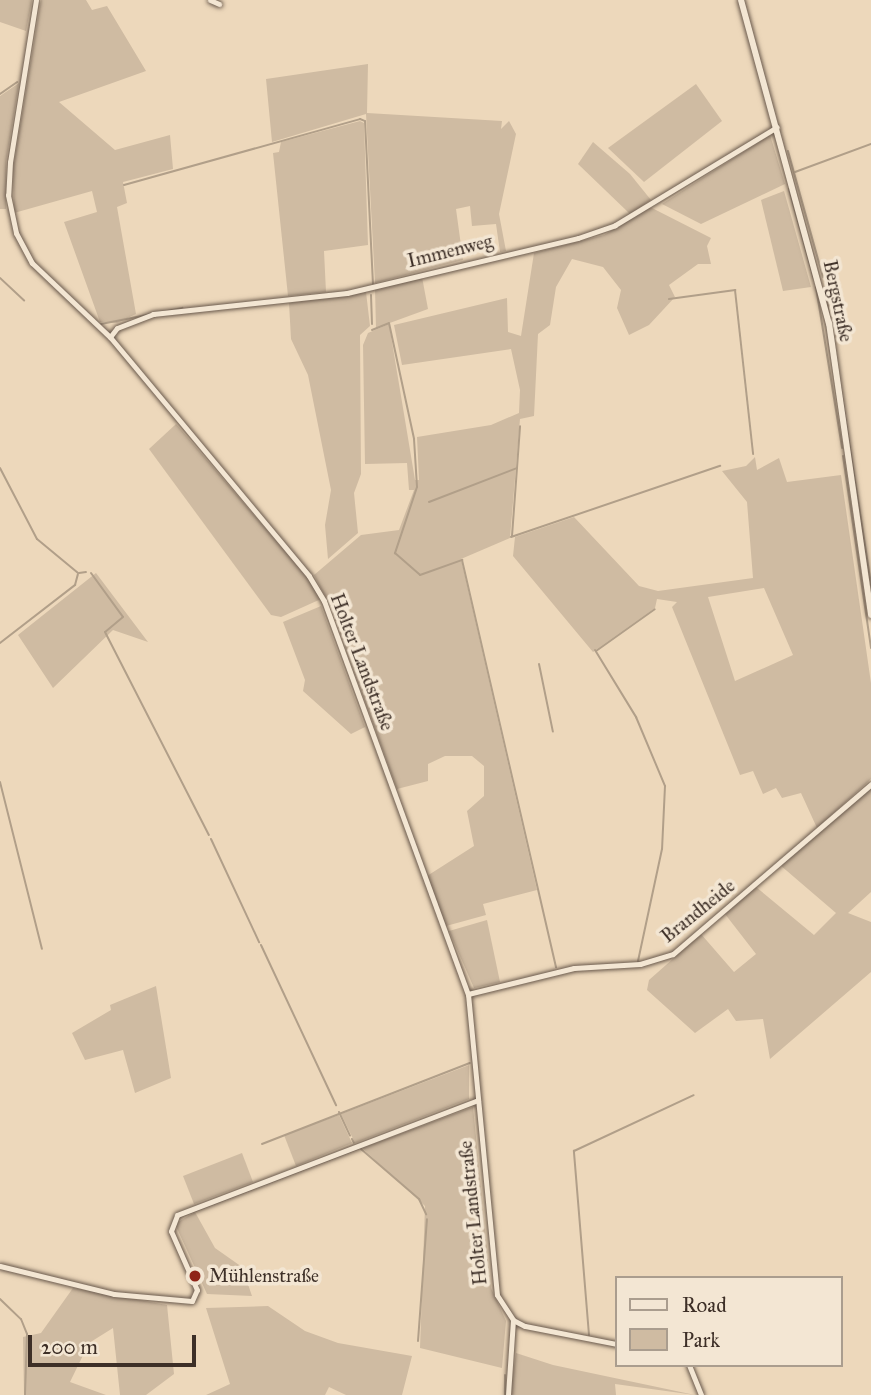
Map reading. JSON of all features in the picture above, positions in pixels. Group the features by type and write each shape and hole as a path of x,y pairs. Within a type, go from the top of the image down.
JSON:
{"street":[{"name":"Holter Landstraße","path":"36,0 10,162 11,216 32,263 110,337 309,576 324,601 468,995 495,1284 513,1320"},
{"path":"210,0 219,4"},
{"name":"Bergstraße","path":"741,0 829,323 871,615"},
{"name":"Immenweg","path":"110,337 117,328 153,314 347,293 578,238 615,225 777,127"},
{"name":"Brandheide","path":"468,995 574,968 640,964 673,954 871,784"},
{"path":"0,1266 114,1294 192,1301 197,1290 171,1231 177,1215 478,1100"},
{"path":"508,1395 513,1320 616,1344"},
{"path":"690,1367 701,1395"}],"green space":[{"path":"0,0 32,0 26,31 0,22"},
{"path":"41,0 86,0 92,10 107,6 146,71 59,102 115,150 170,135 173,169 123,182 127,203 117,207 136,314 117,323 100,322 64,222 97,212 92,191 14,213 13,169"},
{"path":"368,64 367,113 502,121 501,129 509,121 516,134 499,214 506,251 500,252 496,224 472,226 470,206 456,209 463,260 375,283 366,114 272,142 266,79"},
{"path":"19,83 6,162 6,209 0,209 0,96"},
{"path":"696,84 722,121 644,182 608,148"},
{"path":"360,121 364,123 368,245 324,251 326,292 288,296 273,153 279,152 281,142"},
{"path":"770,135 785,184 701,224 662,204"},
{"path":"593,142 630,174 651,200 630,214 578,164"},
{"path":"784,191 811,287 783,291 761,200"},
{"path":"650,207 711,238 707,246 711,264 698,264 669,285 675,297 649,325 629,335 617,308 621,290 603,267 572,259 556,287 550,325 538,334 534,416 520,419 510,538 461,559 537,890 483,904 486,915 446,926 427,876 474,846 467,811 484,796 484,766 472,756 445,756 428,764 428,781 397,789 330,606 314,575 361,535 399,530 414,490 409,490 407,463 365,464 363,345 368,333 389,324 415,480 419,480 417,437 491,425 519,413 520,390 511,349 402,365 394,325 507,298 508,332 521,336 534,253 604,235"},
{"path":"422,277 428,309 376,328 375,289"},
{"path":"366,292 370,326 360,335 361,474 354,493 358,533 328,559 325,525 331,490 308,375 291,339 289,303"},
{"path":"176,424 307,577 321,599 281,617 271,615 149,449"},
{"path":"755,457 757,470 779,458 787,482 841,475 871,683 871,779 817,828 801,793 782,798 776,788 763,794 753,771 740,775 672,607 677,602 657,599 655,608 593,652 513,556 515,537 574,517 639,586 658,591 753,578 747,502 722,471 746,466","holes":["764,588 793,655 735,681 708,597"]},
{"path":"96,573 148,642 113,630 53,688 18,635"},
{"path":"321,606 365,727 351,734 303,691 305,680 283,622"},
{"path":"871,786 871,892 848,913 871,922 871,972 770,1059 763,1019 736,1021 728,1009 695,1033 647,990 649,980 701,934 734,972 756,954 725,914 756,887 814,935 836,913 780,865"},
{"path":"487,920 500,982 474,988 449,931"},
{"path":"156,986 171,1078 135,1093 123,1050 85,1060 72,1033 111,1010 110,1005"},
{"path":"469,1065 469,1099 355,1143 341,1114"},
{"path":"473,1107 491,1288 506,1321 502,1368 420,1348 425,1206 362,1148"},
{"path":"339,1115 352,1143 296,1166 284,1135"},
{"path":"242,1153 253,1182 194,1204 183,1176"},
{"path":"195,1212 215,1248 242,1267 252,1296 207,1294 175,1224"},
{"path":"73,1288 167,1305 174,1374 146,1395 120,1395 113,1328 89,1343 70,1382 106,1395 24,1395 23,1337 41,1333"},
{"path":"268,1306 305,1331 338,1343 412,1356 402,1395 346,1395 329,1387 325,1395 206,1395 230,1384 206,1308"},
{"path":"516,1353 553,1365 695,1395 615,1384 616,1395 510,1395"}],"waterway":[{"path":"0,94 17,82"},
{"path":"124,185 360,119 365,121 373,284"},
{"path":"795,172 871,144"},
{"path":"788,151 823,277"},
{"path":"789,189 814,279"},
{"path":"0,278 24,300"},
{"path":"816,287 842,448"},
{"path":"825,287 871,585"},
{"path":"669,299 735,290 753,454"},
{"path":"371,295 372,324"},
{"path":"101,324 182,308"},
{"path":"372,330 389,323 414,439 417,487 395,553 420,575 462,560 556,967"},
{"path":"512,536 520,426"},
{"path":"843,456 871,648"},
{"path":"511,537 720,466"},
{"path":"0,468 37,539 78,573"},
{"path":"429,502 517,468"},
{"path":"79,573 86,572"},
{"path":"91,573 123,617 105,632 209,835"},
{"path":"0,643 75,585 78,574"},
{"path":"596,651 655,609"},
{"path":"595,650 636,717 665,786 662,849 638,961"},
{"path":"539,664 553,732"},
{"path":"0,782 42,949"},
{"path":"211,839 259,942"},
{"path":"261,945 336,1105"},
{"path":"262,1144 470,1063"},
{"path":"589,1335 574,1151 694,1095"},
{"path":"339,1112 350,1136"},
{"path":"352,1139 354,1143"},
{"path":"179,1217 360,1148"},
{"path":"361,1149 419,1199 426,1214"},
{"path":"418,1341 427,1219"},
{"path":"0,1299 21,1319 27,1334 25,1395"},
{"path":"505,1375 505,1395"}],"place":[{"name":"Mühlenstraße","path":"195,1276"}]}
